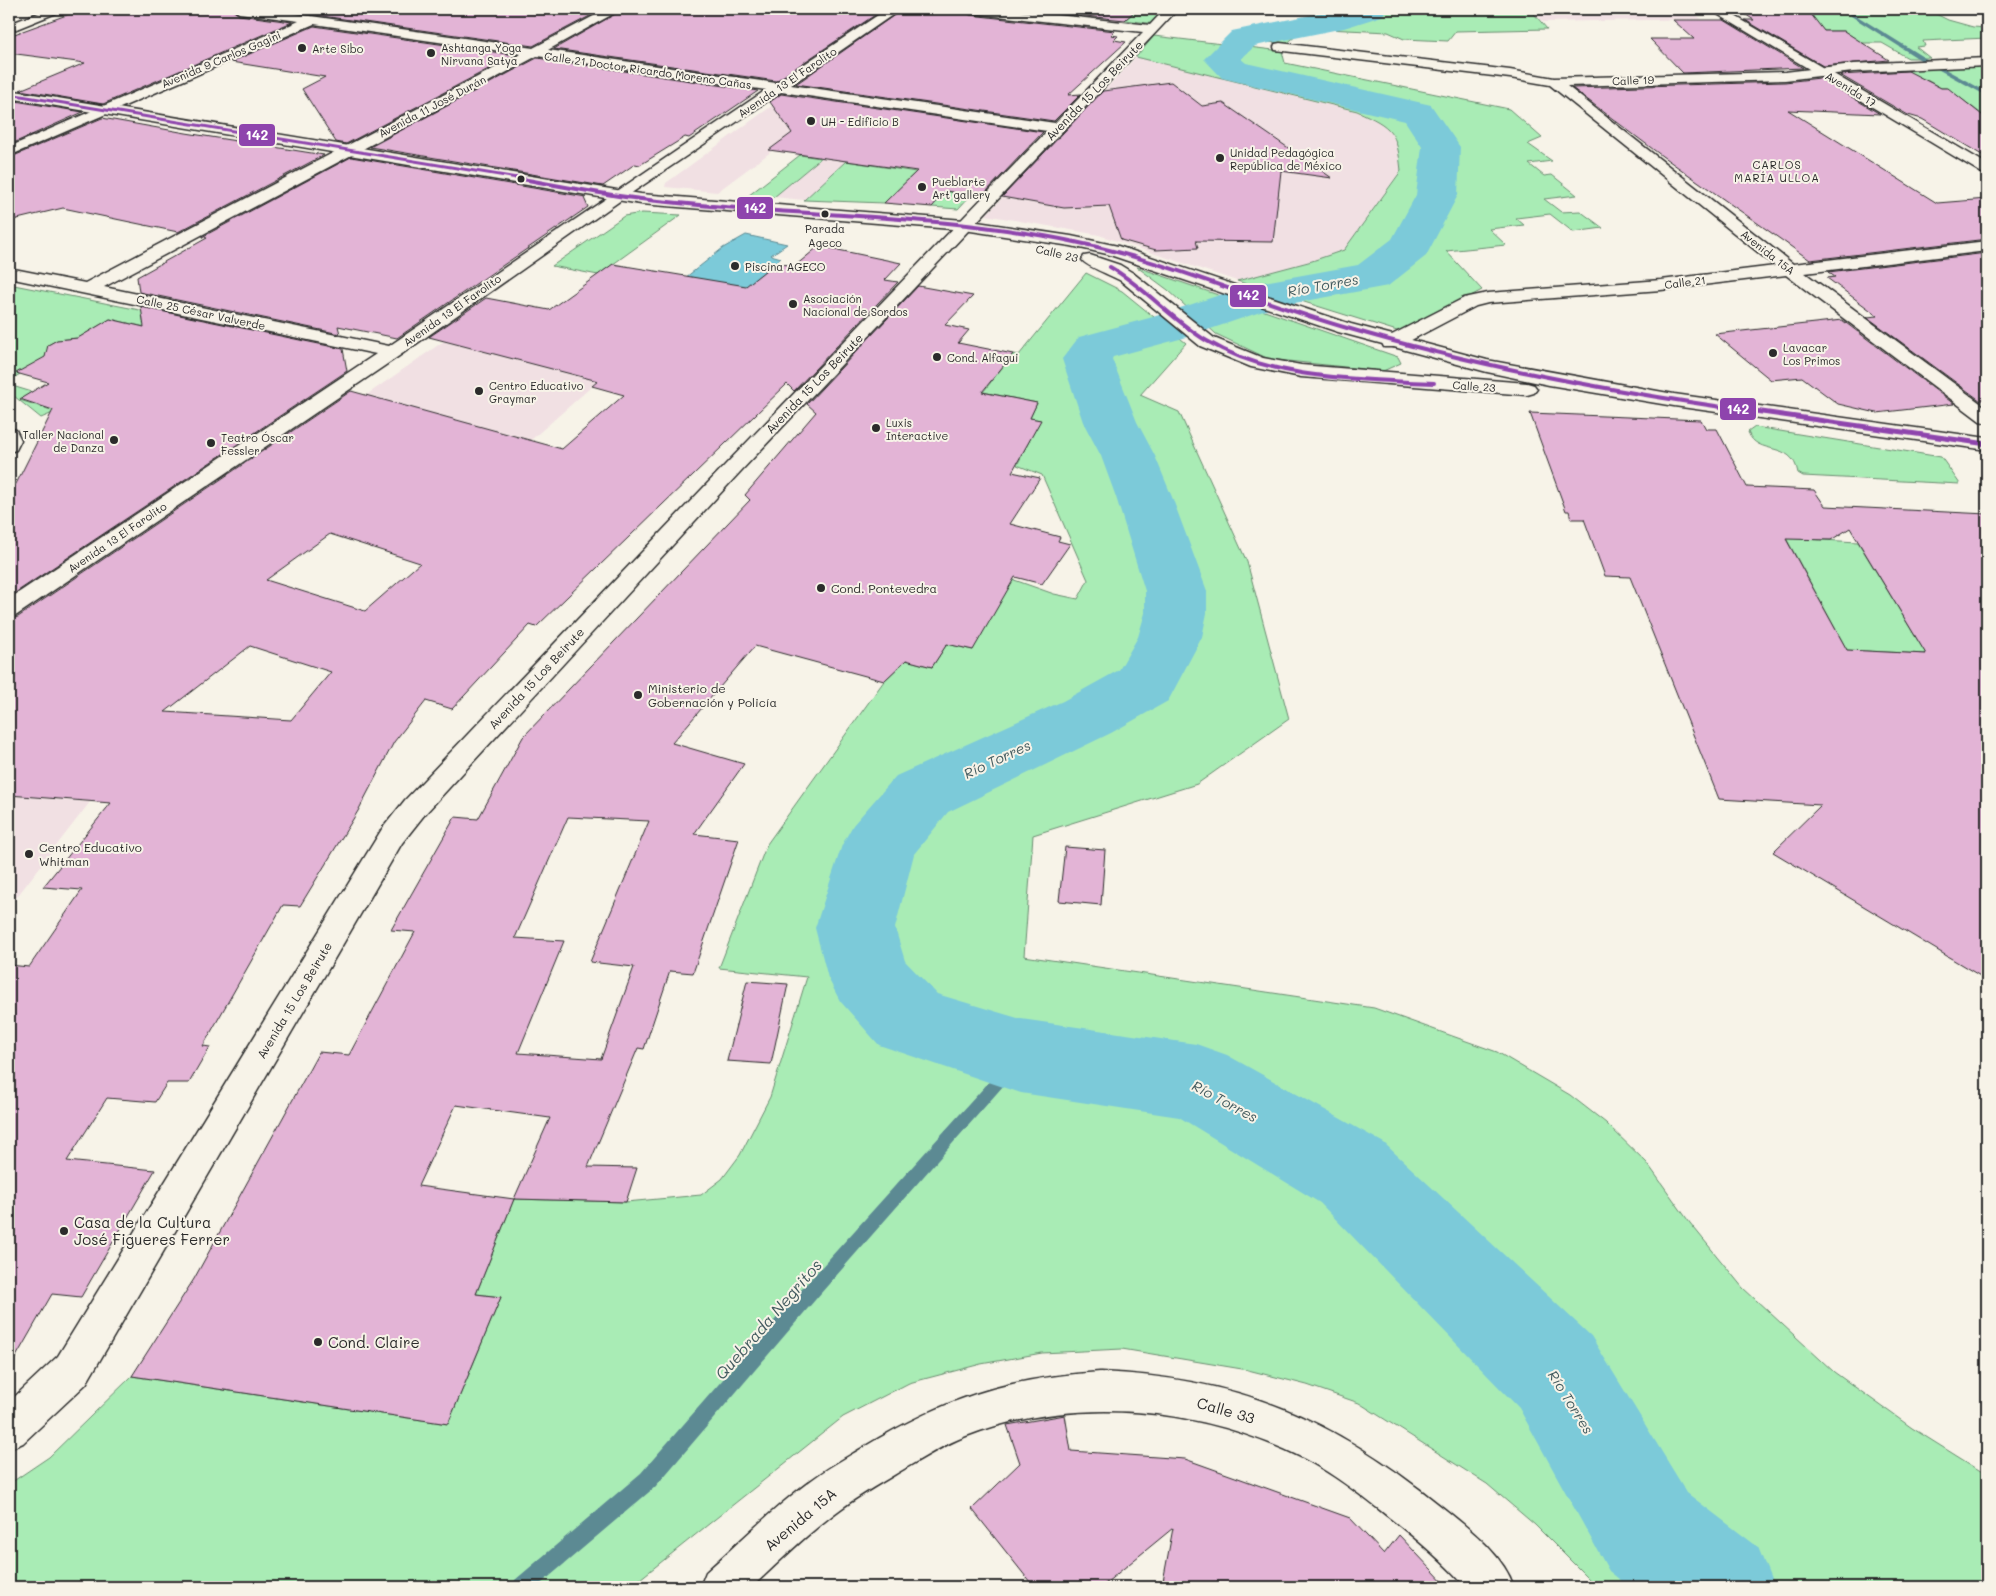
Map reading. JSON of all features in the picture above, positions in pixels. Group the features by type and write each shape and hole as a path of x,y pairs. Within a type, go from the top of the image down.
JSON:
{"street":[{"path":"9,28 60,9"},
{"name":"Calle 21 Doctor Ricardo Moreno Cañas","path":"238,9 1058,128"},
{"name":"Avenida 9 Carlos Gagini","path":"9,152 337,9"},
{"name":"Avenida 11 José Durán","path":"89,288 616,9"},
{"name":"Avenida 13 El Farolito","path":"9,610 392,352 618,195 895,9"},
{"path":"970,9 1152,29"},
{"name":"Avenida 15 Los Beirute","path":"9,1429 72,1370 392,836 415,807 964,225 1172,9"},
{"name":"Avenida 17","path":"1714,9 1987,170"},
{"name":"Calle 19","path":"1280,47 1510,74 1554,82 1785,76 1820,71 1920,64 1987,62"},
{"name":"Avenida 15A","path":"1554,82 1790,270 1987,417"},
{"path":"9,94 346,151 674,203 964,225"},
{"name":"Calle 23","path":"964,225 1071,241 1112,250 1389,342 1487,366 1658,399 1987,444"},
{"name":"Calle 23","path":"964,225 998,239 1100,263 1127,277 1207,342 1258,363 1301,371 1658,399"},
{"name":"Calle 21","path":"1389,342 1470,302 1488,298 1661,285 1987,246"},
{"name":"Calle 25 César Valverde","path":"9,273 392,352"},
{"path":"9,434 11,440 9,446"},
{"name":"Calle 33","path":"910,1442 966,1416 1034,1398 1082,1392 1142,1392 1201,1401 1261,1420 1320,1446 1378,1482 1434,1526 1493,1587"},
{"name":"Avenida 15A","path":"721,1587 825,1495 910,1442"}],"shaded area":[{"path":"1530,9 1687,9 1702,19 1543,22"},
{"name":"Unidad Pedagógica República de México","path":"1136,57 1357,111 1385,124 1398,145 1401,170 1344,250 1312,261 1237,281 1099,235 986,215"},
{"path":"787,95 876,108 846,134 888,141 862,164 846,161 804,200 774,197 821,158 772,151 717,192 665,187 666,183"},
{"name":"Centro Educativo Graymar","path":"444,341 598,381 531,440 365,396"},
{"name":"Centro Educativo Whitman","path":"9,795 90,802 9,907"}],"green space":[{"path":"1137,9 1168,9 1155,24 1125,20"},
{"path":"1334,9 1530,9 1547,29 1456,31 1448,41 1404,39 1388,32 1306,28 1286,44 1239,39 1245,34"},
{"path":"1804,9 1896,9 1903,13 1928,10 1948,20 1973,27 1987,28 1987,38 1923,41 1925,46 1916,47 1930,58 1908,58 1882,43 1862,43 1844,31 1824,31"},
{"path":"1154,36 1282,51 1285,63 1509,109 1542,138 1528,144 1552,161 1529,164 1544,176 1552,175 1577,195 1544,199 1561,212 1580,211 1603,228 1573,232 1550,214 1516,218 1524,225 1489,229 1506,245 1446,251 1482,290 1408,329 1397,331 1237,281 1312,261 1344,250 1401,171 1395,139 1385,126 1357,111 1136,57"},
{"path":"1987,66 1987,118 1947,88 1941,88 1925,79 1908,79 1893,71"},
{"path":"800,155 821,158 774,197 748,196"},
{"path":"846,161 916,172 884,203 804,200"},
{"path":"946,191 971,195 958,209 932,207"},
{"path":"642,213 681,215 598,275 552,266 624,216"},
{"path":"1137,267 1398,357 1401,363 1383,371 1269,359 1216,334 1168,290"},
{"path":"1086,273 1122,291 1186,343 1140,395 1179,412 1247,562 1289,719 1197,784 1033,835 1024,956 1374,1008 1497,1052 1570,1095 1606,1123 1647,1163 1690,1223 1743,1288 1834,1372 1912,1428 1987,1475 1987,1587 1597,1587 1535,1525 1487,1484 1359,1403 1307,1385 1248,1370 1122,1349 1042,1353 981,1364 909,1383 843,1417 630,1587 9,1587 9,1484 49,1457 132,1376 448,1424 501,1297 476,1294 514,1199 626,1202 701,1195 722,1179 740,1155 770,1097 807,977 719,968 767,844 884,681 906,660 932,667 947,644 973,650 983,569 1054,594 1078,599 1088,580 1042,475 1017,465 1040,420 1030,418 1037,403 983,392 1013,354 1019,355"},
{"path":"9,285 205,323 163,331 110,319 78,338 57,340 48,345 50,355 17,373 20,374 9,381"},
{"path":"112,374 97,394 41,418 9,392 9,385 32,392 20,400 51,410"},
{"path":"1755,427 1941,457 1960,484 1803,476 1798,473 1789,456 1752,440 1748,432"},
{"path":"1786,538 1858,542 1926,654 1847,650"}],"water":[{"name":"Piscina AGECO","path":"746,235 787,244 771,255 781,258 732,298 676,285 723,248"}],"building":[{"path":"83,9 231,9 239,15 292,22 103,104 20,90 85,63 9,53 9,36"},
{"path":"273,9 603,9 533,46"},
{"path":"624,9 884,9 776,81 554,49"},
{"path":"903,9 962,9 970,15 1115,31 1111,35 1118,36 1114,40 1126,42 1068,95 1081,94 1054,121 796,84"},
{"path":"1016,9 1137,9 1125,20"},
{"path":"1737,9 1807,9 1824,31 1844,31 1889,60 1823,66 1745,20 1754,20"},
{"path":"1673,20 1724,20 1803,68 1683,73 1650,39 1694,39"},
{"path":"314,26 515,55 346,144 336,142 302,89 325,77 231,62"},
{"path":"537,58 758,91 689,138 685,137 640,165 635,164 603,186 370,147"},
{"path":"1908,71 1941,88 1948,88 1987,119 1987,158 1922,119 1908,115 1840,75"},
{"path":"1820,78 1880,114 1788,110 1937,203 1987,199 1987,239 1810,260 1662,156 1572,88 1785,82"},
{"path":"1171,82 1202,106 1223,103 1332,178 1281,171 1273,242 1196,241 1198,248 1156,250 1121,240 1109,206 1064,208 1002,197 1103,91"},
{"path":"781,94 1043,132 984,194 974,192 971,195 946,191 932,207 884,203 917,171 769,150 792,133 770,102"},
{"path":"9,100 83,112 9,145"},
{"path":"102,118 324,155 178,232 63,208 9,221 9,158"},
{"path":"351,157 586,197 584,198 588,207 397,338 338,326 340,334 139,292 137,277 207,238 202,237"},
{"path":"819,246 901,263 885,280 898,282 794,391 787,384 536,627 530,625 452,709 426,701 394,742 358,811 300,906 283,905 203,1046 210,1047 189,1083 167,1083 155,1102 107,1098 67,1161 155,1170 81,1297 52,1294 9,1369 9,965 29,967 82,890 43,887 111,803 9,795 9,619 18,617 351,391 562,449 624,395 592,386 598,381 429,337 486,298 549,310 613,264 746,286 775,263 795,266","holes":["330,534 420,563 365,611 266,580","250,646 331,672 291,720 165,712"]},
{"path":"1987,253 1987,400 1981,401 1867,317 1878,316 1827,278 1835,277 1828,272"},
{"path":"918,286 973,296 945,325 969,330 958,343 1013,354 982,392 1037,403 1030,418 1041,420 1012,472 1040,478 1010,524 1060,537 1058,541 1070,544 1042,584 1015,577 973,650 947,644 932,667 906,660 884,681 755,646 672,743 744,764 694,834 739,839 693,973 670,971 644,1049 638,1048 588,1167 637,1168 626,1202 514,1199 476,1294 501,1297 448,1424 132,1376 194,1279 319,1052 349,1055 415,932 391,930 455,817 478,819 523,737 750,500 745,495 816,412 807,404","holes":["568,817 649,821 590,962 634,967 601,1059 518,1053 564,941 515,938","456,1105 550,1118 514,1199 418,1186"]},
{"path":"141,307 343,349 347,371 9,597 9,498 53,410 20,399 48,382 16,373 45,357 48,345 57,340 78,338 110,319 144,327"},
{"path":"1842,320 1954,404 1877,413 1838,404 1802,377 1771,380 1715,334"},
{"path":"1530,413 1701,420 1706,429 1717,429 1747,487 1814,490 1825,506 1987,514 1987,980 1773,852 1821,805 1719,799 1630,577 1605,576 1584,519 1571,519 1569,511 1566,511","holes":["1850,528 1926,654 1847,650 1786,539 1831,540"]},
{"path":"1065,847 1105,850 1101,905 1059,901"},
{"path":"747,981 788,984 771,1064 727,1061"},
{"path":"1065,1415 1071,1451 1185,1459 1350,1518 1384,1554 1399,1535 1448,1587 1162,1587 1173,1528 1101,1587 1034,1587 972,1509 1020,1463 1007,1425"}],"waterway":[{"name":"Río Torres","path":"1371,9 1333,21 1244,38 1221,59 1234,71 1418,113 1441,147 1437,195 1410,247 1372,276 1269,294 1170,327 1096,347 1087,359 1110,422 1128,456 1144,497 1176,591 1176,613 1170,637 1144,685 1087,717 922,794 879,845 855,928 869,978 909,1020 1021,1056 1196,1082 1352,1173 1555,1372 1648,1532 1718,1587"},
{"path":"1843,9 1921,58 1987,94"},
{"name":"Quebrada Negritos","path":"522,1587 648,1480 815,1287 1021,1056"}],"transit line":[{"name":"142","path":"9,94 641,199 964,225 1071,241 1112,250 1345,328 1487,366 1674,400 1987,444"},
{"name":"142","path":"1110,267 1136,283 1194,332 1232,354 1259,363 1317,375 1434,383"}],"place":[{"name":"Arte Sibo","path":"302,48"},
{"name":"Ashtanga Yoga Nirvana Satya","path":"431,53"},
{"name":"UH - Edificio B","path":"811,121"},
{"name":"Unidad Pedagógica República de México","path":"1220,158"},
{"name":"Pueblarte Art gallery","path":"922,187"},
{"name":"Parada Ageco","path":"825,214"},
{"name":"Piscina AGECO","path":"735,266"},
{"name":"Asociación Nacional de Sordos","path":"793,304"},
{"name":"Lavacar Los Primos","path":"1773,353"},
{"name":"Cond. Alfagui","path":"937,357"},
{"name":"Centro Educativo Graymar","path":"479,391"},
{"name":"Luxis Interactive","path":"876,428"},
{"name":"Taller Nacional de Danza","path":"114,440"},
{"name":"Teatro Óscar Fessler","path":"211,443"},
{"name":"Cond. Pontevedra","path":"821,588"},
{"name":"Ministerio de Gobernación y Policía","path":"638,695"},
{"name":"Centro Educativo Whitman","path":"29,854"},
{"name":"Casa de la Cultura José Figueres Ferrer","path":"64,1231"},
{"name":"Cond. Claire","path":"318,1342"}],"district":[{"name":"CARLOS MARÍA ULLOA","path":"1777,170"}]}
